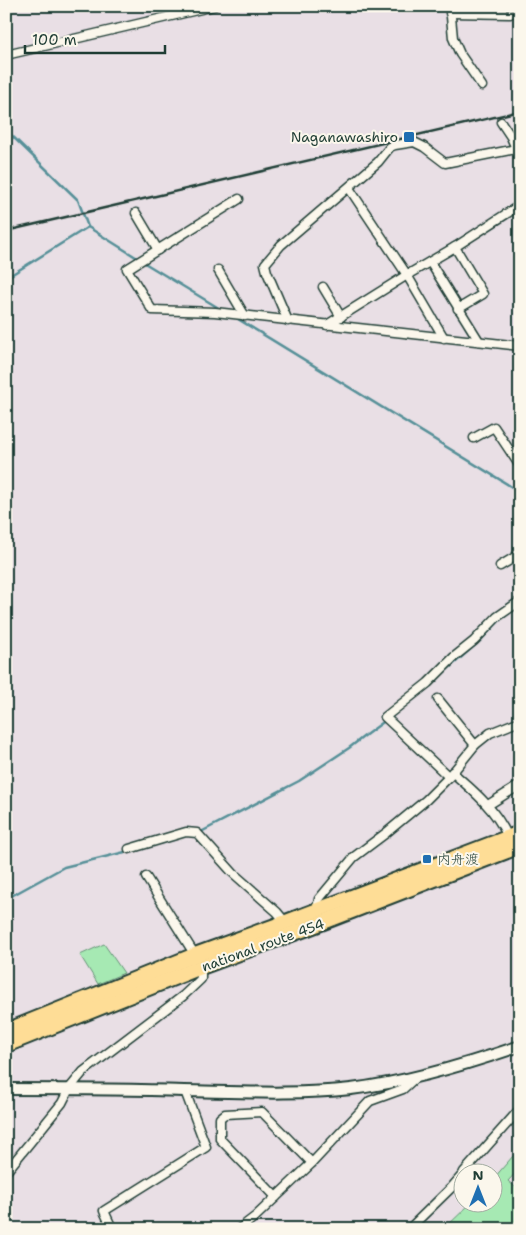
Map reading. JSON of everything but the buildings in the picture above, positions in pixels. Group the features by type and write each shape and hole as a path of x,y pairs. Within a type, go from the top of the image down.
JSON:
{"highway":[{"name":"national route 454","path":"6,1045 316,910 517,844"},
{"name":"national route 454","path":"6,1031 198,961 295,933 517,844"}],"street":[{"path":"6,55 214,6"},
{"path":"482,86 460,54 452,38 450,10 510,14"},
{"path":"501,122 511,137 520,158"},
{"path":"288,321 265,264 281,245 378,162 390,147 414,142 445,163 516,149"},
{"path":"349,188 406,275 444,338"},
{"path":"240,199 127,269 152,310 215,312 520,346"},
{"path":"327,325 520,205"},
{"path":"136,213 158,250"},
{"path":"455,247 483,294 458,309"},
{"path":"430,262 479,341"},
{"path":"218,270 245,316"},
{"path":"323,287 341,317"},
{"path":"474,438 494,427 520,466"},
{"path":"500,566 520,554"},
{"path":"517,844 488,805 385,717 428,683 497,617 520,601"},
{"path":"438,699 475,745"},
{"path":"313,926 319,899 354,857 386,834 426,800 475,745 490,733 520,721"},
{"path":"488,805 520,785"},
{"path":"129,849 186,832 197,833 233,873 278,912 295,933"},
{"path":"6,1172 62,1104 69,1088 83,1072 183,996 201,979 198,961 146,877"},
{"path":"6,1089 69,1088 252,1093 351,1089 415,1078 520,1046"},
{"path":"238,1229 276,1198 370,1101 403,1089 415,1078"},
{"path":"185,1091 206,1147"},
{"path":"474,1162 520,1109"},
{"path":"276,1198 220,1139 220,1118 224,1114 262,1112 312,1163"},
{"path":"93,1229 112,1227 104,1211 220,1139"},
{"path":"409,1229 454,1185"}],"green space":[{"path":"104,944 124,973 98,984 80,955"},
{"path":"520,1148 520,1168 508,1181 520,1191 520,1229 444,1229 462,1212 504,1212 504,1166"}],"waterway":[{"path":"6,130 78,200 88,227 139,259"},
{"path":"6,278 88,227"},
{"path":"143,262 222,310"},
{"path":"233,316 520,492"},
{"path":"441,675 509,613"},
{"path":"199,833 299,781 349,748 386,720"},
{"path":"6,899 64,867 129,851"}],"tunnel":[{"path":"510,14 520,15"}],"railway":[{"path":"6,231 520,111"}],"place":[{"name":"Naganawashiro","path":"409,137"},
{"name":"内舟渡","path":"427,859"}]}
